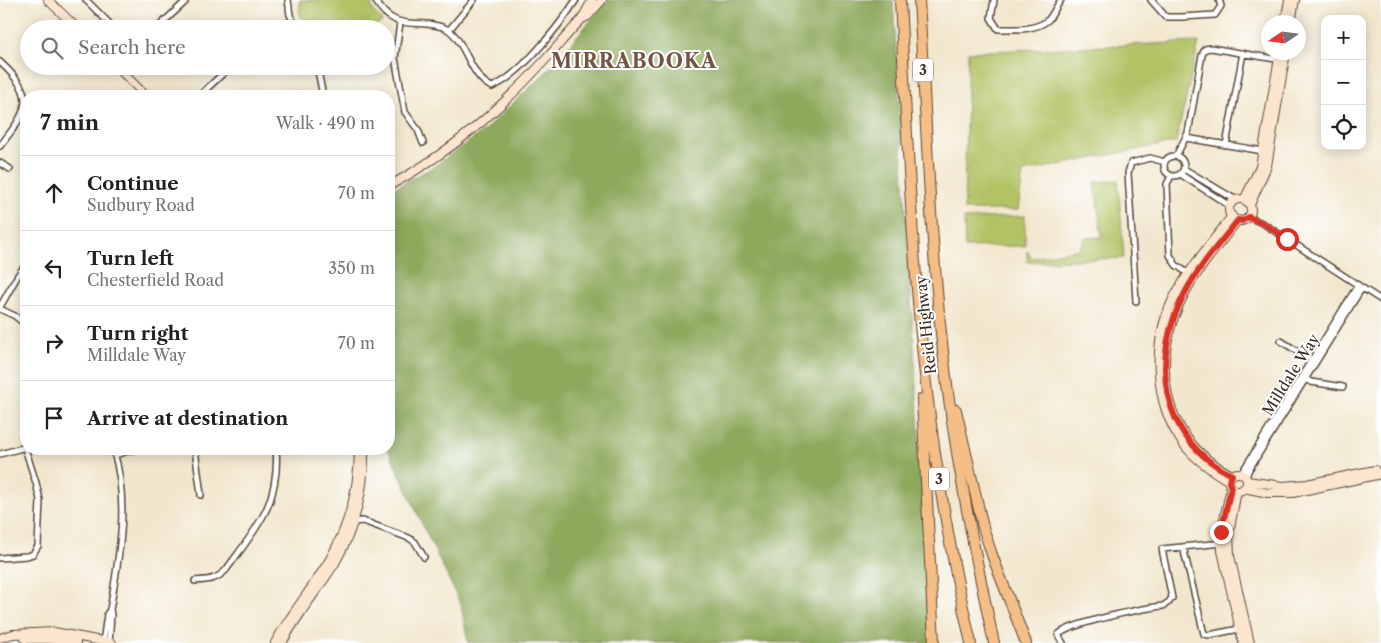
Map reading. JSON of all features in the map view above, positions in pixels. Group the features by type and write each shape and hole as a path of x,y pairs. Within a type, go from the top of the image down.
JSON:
{"highway":[{"name":"Reid Highway","path":"900,0 911,206 927,394 937,467 957,583 971,643"},
{"name":"Reid Highway","path":"919,0 930,194 943,353 968,523 994,643"},
{"path":"919,314 934,643"},
{"path":"943,353 983,527 1003,586 1026,643"}],"street":[{"path":"48,0 69,20"},
{"path":"86,0 106,20"},
{"path":"288,0 292,20"},
{"path":"375,0 380,9 400,23 437,26 449,30 485,84 492,87 504,81 540,47 576,0"},
{"path":"449,30 474,0"},
{"path":"395,182 455,143 502,103 546,60 582,19 592,0"},
{"path":"582,19 588,16 602,0"},
{"path":"994,0 991,18 998,29 1034,28 1049,19 1055,6 1061,0"},
{"path":"1151,0 1166,17 1182,17 1215,15 1221,6 1219,0"},
{"path":"1286,15 1288,0"},
{"path":"1292,15 1295,0"},
{"path":"166,20 185,2"},
{"path":"400,23 395,58 405,112 418,130 423,143"},
{"path":"1165,162 1169,158 1176,156 1186,138 1202,55 1206,49 1261,54"},
{"path":"1226,145 1243,53"},
{"path":"1235,218 1242,221 1251,214 1247,202 1260,166 1281,60"},
{"path":"0,62 14,76 22,90"},
{"path":"125,75 140,90"},
{"path":"205,90 221,75"},
{"path":"319,75 322,90"},
{"path":"1247,202 1267,166 1272,113"},
{"path":"0,146 20,121"},
{"path":"1186,138 1263,151"},
{"path":"1171,176 1180,174 1184,169 1183,161 1176,156"},
{"path":"1136,301 1128,173 1131,163 1150,158 1165,162"},
{"path":"0,162 10,169"},
{"path":"1165,162 1166,171 1171,176"},
{"path":"1162,363 1159,353 1165,320 1174,298 1189,274 1235,218 1233,203 1184,169"},
{"path":"1180,174 1233,203 1247,202"},
{"path":"1171,176 1167,184 1170,255 1176,265 1189,274"},
{"path":"1249,217 1264,224 1381,300"},
{"path":"1218,240 1180,303 1162,363 1161,391 1166,413 1178,436 1205,466 1238,482 1268,493 1294,493 1381,474"},
{"path":"20,272 0,308 20,320"},
{"name":"Milldale Way","path":"1243,643 1222,551 1221,532 1238,482 1360,287"},
{"path":"1281,341 1313,361"},
{"path":"1303,378 1343,387"},
{"path":"0,454 20,449"},
{"path":"0,558 27,556 33,554 38,546 40,500 28,455"},
{"path":"32,638 54,632 107,643 107,614 110,610 122,526 122,490 115,455"},
{"path":"196,455 201,495"},
{"path":"195,581 212,580 219,577 226,570 264,515 272,490 277,465 276,455"},
{"path":"275,643 330,559 346,526 356,489 359,455"},
{"path":"282,643 291,626 334,563 354,522 364,471 364,455"},
{"path":"1238,482 1283,486 1306,484 1381,470"},
{"name":"Milldale Way","path":"1238,482 1229,534 1230,556 1250,643"},
{"path":"356,512 363,521"},
{"path":"354,522 363,521 409,538 415,542 424,557"},
{"path":"1063,643 1058,635 1061,631 1086,623 1163,606 1169,602 1172,598 1162,549 1222,543"},
{"path":"1183,547 1204,634 1209,635 1239,628"},
{"path":"2,638 49,639 76,643"}],"green space":[{"path":"300,0 369,0 374,12 382,20 303,20 299,12"},
{"path":"608,0 893,0 932,643 468,643 461,605 391,455 395,455 395,188 433,167 484,131 548,70"},
{"path":"1199,42 1176,142 1023,172 1018,210 964,210 968,52"},
{"path":"1118,180 1124,258 1027,262 1027,251 1032,258 1079,249 1085,238 1102,237 1095,182"},
{"path":"1025,216 1025,246 965,247 964,219"}],"district":[{"name":"MIRRABOOKA","path":"634,61"}],"route":[{"path":"1221,532 1231,488 1229,482 1232,475 1221,470 1196,450 1177,423 1167,396 1165,358 1167,342 1185,292 1219,243 1238,220 1242,221 1249,217 1287,239"}]}
